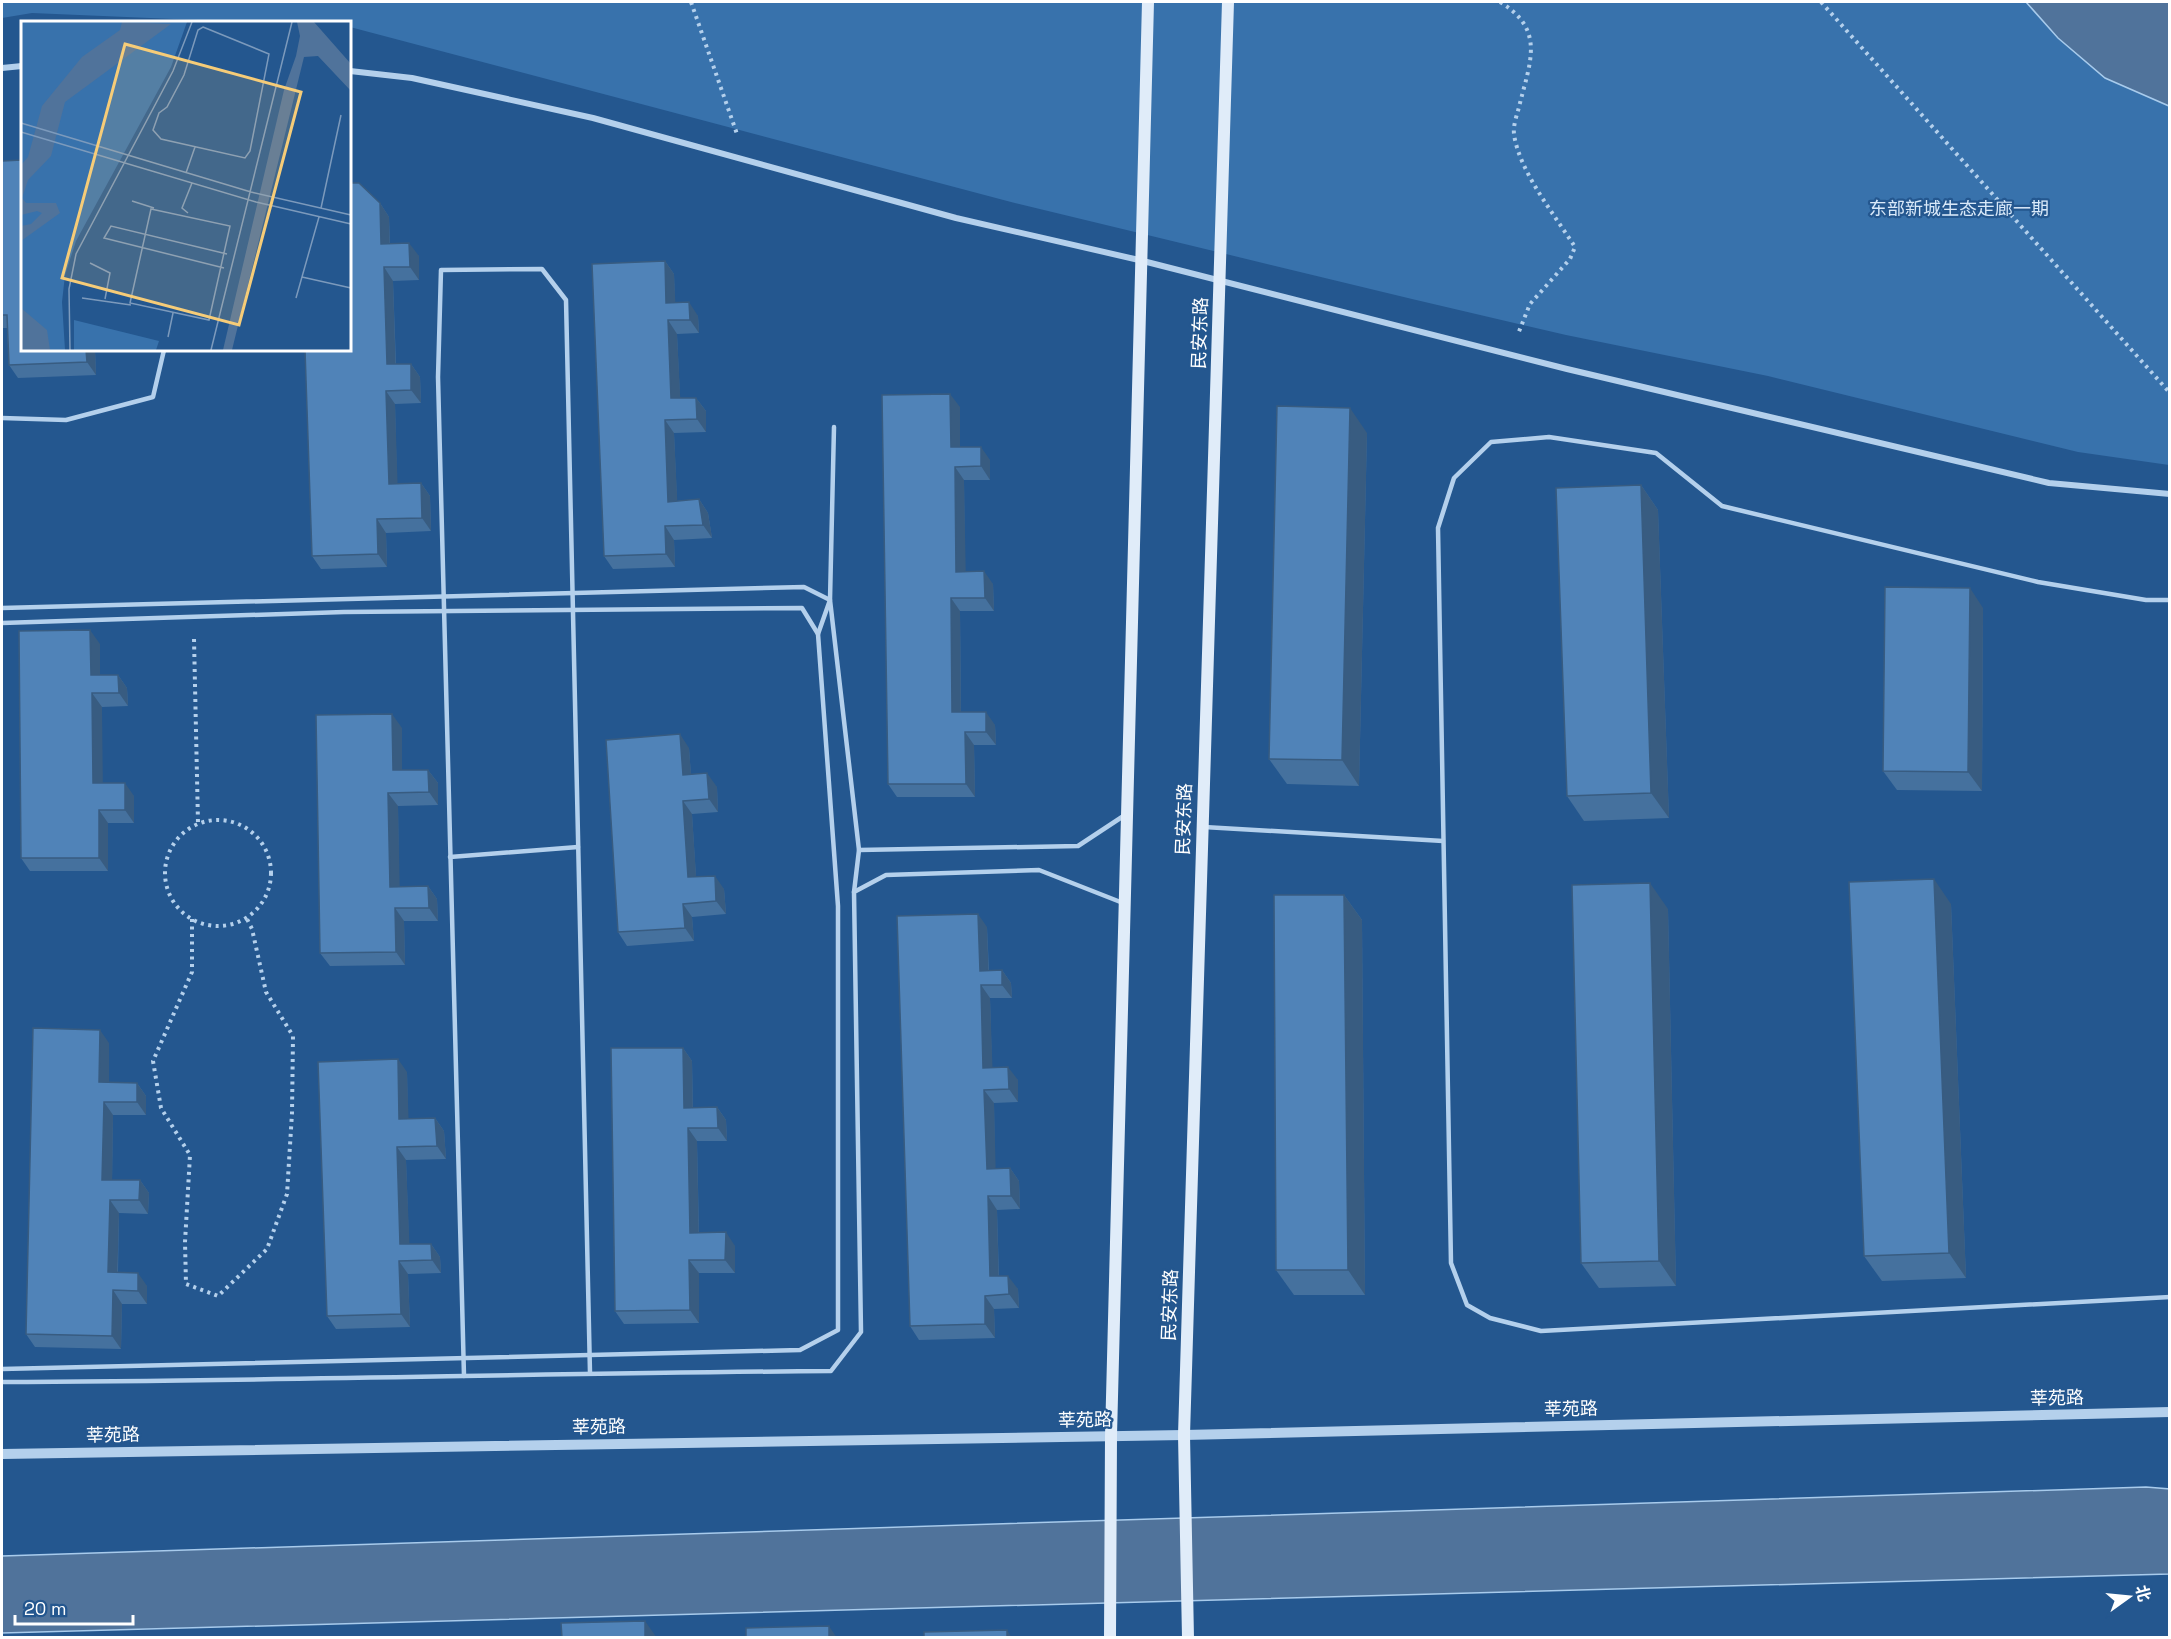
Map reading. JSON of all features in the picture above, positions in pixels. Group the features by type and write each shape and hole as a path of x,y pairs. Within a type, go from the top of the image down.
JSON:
{"main road":[{"path":"1110,1638 1111,1436 1125,815 1148,2"},
{"name":"民安东路","path":"1188,1634 1184,1434 1228,2"}],"street":[{"path":"2,68 21,66"},
{"path":"351,71 423,80 592,118 956,218 1139,260 1509,354 2049,483 2169,494"},
{"name":"莘苑路","path":"2,1454 1111,1436 2169,1412"}],"lane":[{"path":"464,1376 438,377 441,270 542,269 566,300 590,1373"},
{"path":"2,418 66,420 153,397 165,351"},
{"path":"2,1382 831,1371 861,1332 854,892 859,850 830,600 834,427"},
{"path":"2169,600 2146,600 2038,582 1722,506 1656,453 1550,437 1491,442 1454,478 1438,528 1451,1263 1467,1305 1490,1318 1541,1330 2169,1297"},
{"path":"2,608 804,587 830,600"},
{"path":"2,1369 800,1350 838,1330 838,906 818,634 830,600"},
{"path":"2,624 444,611 802,608 818,634"},
{"path":"859,850 1078,846 1125,815"},
{"path":"1202,826 1443,841"},
{"path":"450,857 578,847"},
{"path":"854,892 886,875 1039,870 1123,903"}],"path":[{"path":"691,2 746,159"},
{"path":"1500,2 1516,12 1528,29 1533,52 1513,131 1520,159 1575,247 1570,259 1530,304 1509,354"},
{"path":"1821,2 2169,393"},
{"path":"194,617 198,823"},
{"path":"216,819 234,822 250,830 263,844 270,861 271,879 265,897 254,912 246,917 224,926 208,925 192,919 179,908 170,894 165,877 166,861 173,845 184,832 198,823 216,819"},
{"path":"192,919 192,972 153,1061 161,1108 190,1155 185,1242 186,1284 218,1296 267,1249 287,1194 292,1113 293,1036 266,992 252,929 246,917"}],"green space":[{"name":"东部新城生态走廊一期","path":"2,2 2169,2 2169,465 2078,452 1768,376 1566,335 1011,202 351,27 351,21 220,21 32,13 2,18"}],"shaded area":[{"path":"2026,2 2169,2 2169,106 2105,78 2058,38"},
{"path":"2146,1487 2170,1489 2169,1574 2,1633 2,1556"}],"building":[{"path":"21,160 21,351 86,351 87,362 9,365 7,315 2,315 2,161"},
{"path":"351,183 359,183 380,203 381,244 409,243 410,267 384,267 387,364 411,364 411,390 386,391 389,484 421,483 422,518 377,519 378,554 312,556 305,351 351,351"},
{"path":"665,261 666,303 689,302 690,320 668,320 671,398 696,398 697,419 665,420 668,502 699,499 703,525 665,526 666,554 604,556 592,264"},
{"path":"950,394 951,447 981,447 981,466 955,467 956,572 984,571 985,598 951,598 952,712 986,712 986,732 965,732 966,784 888,784 882,395"},
{"path":"1277,406 1350,408 1342,760 1269,759"},
{"path":"1641,485 1651,793 1567,796 1556,488"},
{"path":"1885,587 1970,588 1968,772 1883,771"},
{"path":"90,630 91,675 118,675 119,693 92,693 93,783 125,783 125,810 99,810 99,858 21,858 19,631"},
{"path":"392,714 393,770 428,770 429,792 388,793 390,887 428,886 429,908 395,908 396,952 320,953 316,715"},
{"path":"680,734 683,775 707,773 709,799 683,801 688,877 715,876 716,901 683,904 685,928 618,932 606,740"},
{"path":"1934,879 1949,1253 1864,1256 1849,882"},
{"path":"1650,883 1659,1261 1581,1263 1572,885"},
{"path":"1274,895 1344,895 1348,1270 1276,1270"},
{"path":"978,914 980,971 1002,970 1002,985 981,985 983,1068 1008,1067 1009,1089 984,1090 987,1169 1010,1168 1011,1196 988,1196 990,1276 1008,1276 1009,1294 985,1296 985,1324 910,1326 897,916"},
{"path":"33,1028 100,1030 99,1082 137,1083 137,1102 104,1102 102,1180 140,1180 139,1200 110,1200 108,1272 138,1273 138,1291 113,1290 112,1336 26,1334"},
{"path":"611,1048 683,1048 684,1108 717,1107 718,1128 688,1128 690,1233 726,1232 725,1260 689,1260 690,1310 615,1311"},
{"path":"398,1059 399,1119 435,1118 437,1146 397,1147 400,1244 431,1244 432,1260 399,1261 401,1314 327,1316 318,1062"},
{"path":"645,1621 645,1638 562,1638 561,1623"},
{"path":"829,1626 829,1638 746,1638 746,1628"},
{"path":"1007,1630 1007,1638 924,1638 924,1632"}]}
